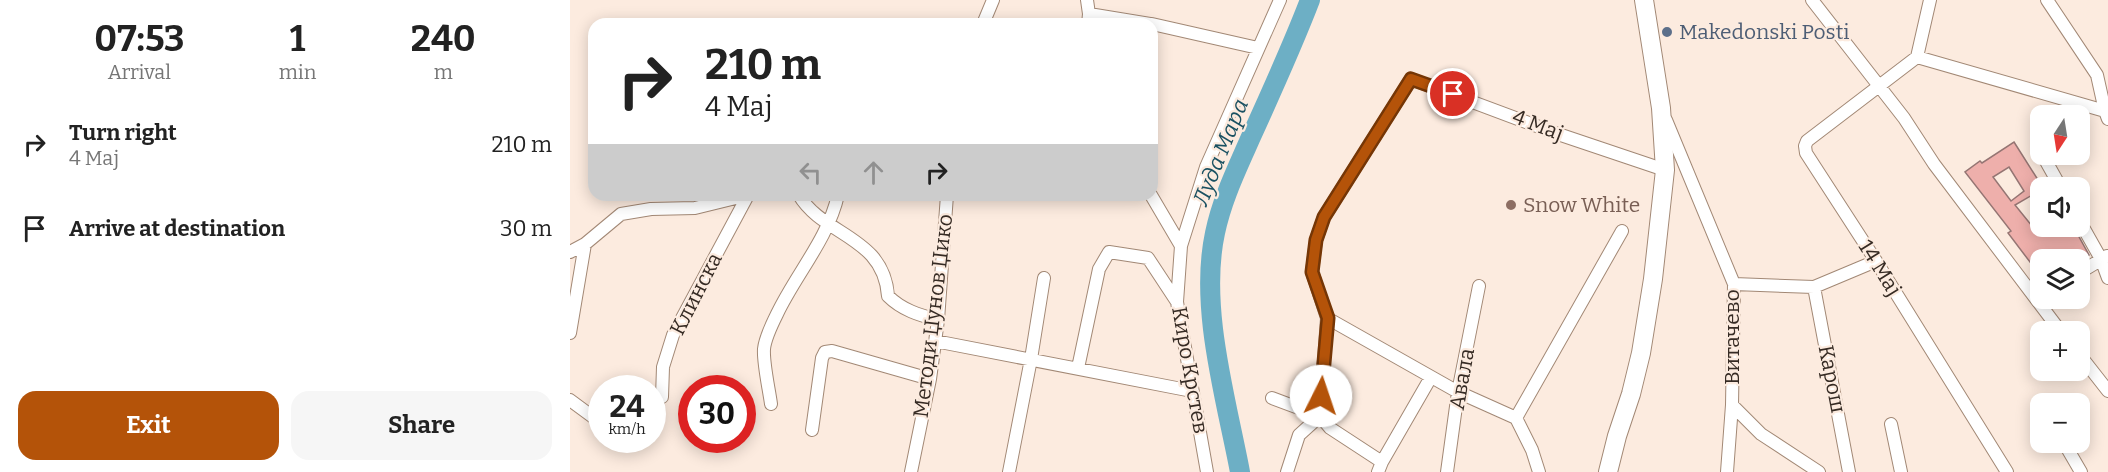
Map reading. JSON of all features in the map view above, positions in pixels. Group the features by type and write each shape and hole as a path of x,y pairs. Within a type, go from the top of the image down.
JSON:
{"main road":[{"path":"1608,472 1641,353 1653,279 1665,170 1661,108 1644,0"}],"street":[{"path":"985,18 993,0"},
{"path":"1087,0 1088,18"},
{"name":"Киро Крстев","path":"1207,472 1177,302 1181,246 1206,167 1280,0"},
{"path":"1812,0 1879,85 1934,164 2030,287"},
{"path":"1879,85 1917,57 1930,0"},
{"path":"1917,57 2106,115 2097,75 2047,0"},
{"path":"1158,26 1258,48"},
{"name":"4 Мај","path":"1328,318 1312,272 1316,240 1324,217 1411,79 1558,134 1665,170"},
{"name":"14 Мај","path":"1879,85 1807,141 1806,153 2007,472"},
{"name":"Витачево","path":"1661,108 1734,284 1732,405 1727,472"},
{"path":"570,252 621,214 651,209 695,208 726,201"},
{"name":"Клинска","path":"663,375 673,334 745,201"},
{"path":"804,201 814,213 861,244 880,266 887,282 888,296 896,304 938,320"},
{"path":"771,404 764,348 788,292 829,222 836,201"},
{"name":"Методи Џунов Џико","path":"911,472 930,379 938,320 947,201"},
{"path":"1155,201 1181,246"},
{"path":"1516,418 1622,231"},
{"path":"2090,236 2104,257 2108,278"},
{"path":"570,333 585,243"},
{"path":"1078,368 1100,269 1109,252 1148,258 1177,302"},
{"path":"2090,266 2104,257"},
{"path":"1734,284 1814,287 1875,261"},
{"path":"1009,472 1044,278"},
{"name":"Авала","path":"1447,472 1458,392 1479,286"},
{"name":"Карош","path":"1814,287 1850,472"},
{"path":"1287,472 1299,435 1320,416 1328,318 1458,392 1516,418 1532,450 1539,472"},
{"path":"935,341 1192,391"},
{"path":"812,430 822,358 825,352 832,351 930,379"},
{"path":"2090,368 2108,392"},
{"path":"1272,398 1320,416 1330,428 1380,467 1431,377"},
{"path":"570,400 588,413"},
{"path":"1732,405 1761,434 1819,472"},
{"path":"1891,424 1901,472"},
{"path":"2070,453 2081,472"}],"building":[{"path":"2014,142 2036,177 2030,177 2030,196 2015,205 2030,224 2030,237 2079,237 2086,249 2030,249 2030,262 2008,233 2011,231 1965,172 1980,161 1982,163","holes":["2009,167 2024,191 2011,201 1993,177"]}],"waterway":[{"name":"Луда Мара","path":"1240,472 1212,322 1211,261 1215,233 1230,184 1289,53 1310,0"}],"place":[{"name":"Makedonski Posti","path":"1667,32"},
{"name":"Snow White","path":"1511,205"}],"route":[{"path":"1321,396 1328,318 1312,272 1316,240 1324,217 1411,79 1453,94"}]}
